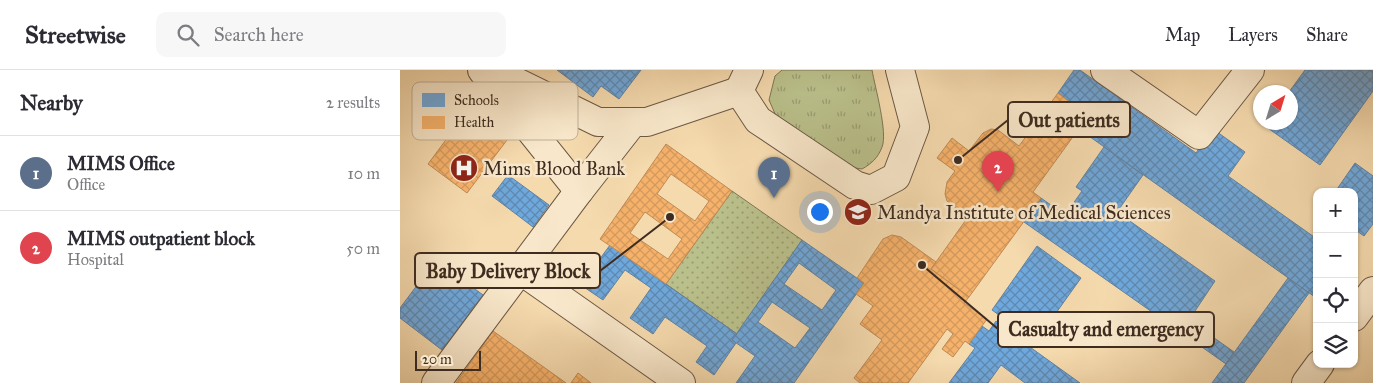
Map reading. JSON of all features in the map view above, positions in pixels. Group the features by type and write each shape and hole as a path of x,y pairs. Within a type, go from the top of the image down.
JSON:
{"street":[{"path":"482,70 491,82"},
{"path":"492,70 516,82"},
{"path":"578,112 598,122 647,122 744,80 758,120 855,185 871,190 896,177 915,127 900,70"},
{"path":"1105,70 1199,136 1250,70"},
{"path":"436,383 578,192 633,122"},
{"path":"537,140 578,192"},
{"path":"520,270 681,383"},
{"path":"1358,312 1373,291"}],"green space":[{"path":"782,70 872,70 883,131 882,147 874,160 862,169 849,167 776,116 769,100 775,76"},
{"path":"732,191 802,240 737,334 666,284"}],"building: Schools":[{"path":"557,70 641,70 619,99 601,86 593,97 578,86 578,82 573,82"},
{"path":"1074,70 1080,70 1196,153 1213,129 1245,152 1228,176 1313,236 1313,296 1079,129 1088,116 1058,93"},
{"path":"1305,70 1373,70 1373,91 1320,165 1271,130 1298,130 1298,85 1294,85"},
{"path":"1104,147 1143,175 1117,212 1215,281 1189,320 1234,352 1226,364 1024,222 1041,198 1065,215 1082,191 1076,187"},
{"path":"1355,163 1373,176 1373,224 1364,236 1358,232 1358,188 1338,188"},
{"path":"508,175 549,205 533,227 492,196"},
{"path":"802,240 864,283 794,383 736,383 755,356 732,340","holes":["799,263 836,290 822,310 784,284","772,302 810,328 795,348 758,322"]},
{"path":"610,245 737,334 732,340 736,343 714,375 696,362 707,346 665,317 653,334 630,318 651,288 625,270 603,300 569,277 582,259 594,267"},
{"path":"1037,246 1081,278 1036,341 1021,330 1016,337 1006,329 1010,323 992,310"},
{"path":"436,260 483,295 442,350 400,318 400,308"},
{"path":"1288,278 1309,293 1244,383 1212,383"},
{"path":"996,321 1080,383 1025,383 1001,365 988,383 949,383 975,348 969,344 982,326 989,331"}],"building: Health":[{"path":"1058,93 1088,116 1033,192 1041,198 969,297 931,269 968,217 947,201 945,194 947,182 955,171 937,158 952,138 969,151 983,133 991,129 998,130 1019,146"},
{"path":"446,140 507,140 467,193 428,164"},
{"path":"666,144 732,191 666,284 600,239","holes":["671,174 709,201 695,221 657,194","645,212 682,239 668,259 630,233"]},
{"path":"892,235 901,237 936,262 931,269 969,297 964,303 987,319 969,344 965,341 953,357 942,349 953,334 947,329 908,383 860,383 854,378 882,340 860,324 873,306 856,294 864,283 857,278 883,239"},
{"path":"493,331 566,383 456,383"},
{"path":"578,373 591,383 571,383"}],"place":[{"name":"Out patients","path":"958,160"},
{"name":"Mims Blood Bank","path":"464,168"},
{"name":"MIMS outpatient block","path":"998,192"},
{"name":"MIMS Office","path":"774,198"},
{"name":"Mandya Institute of Medical Sciences","path":"858,212"},
{"name":"Baby Delivery Block","path":"670,217"},
{"name":"Casualty and emergency","path":"922,265"}]}
